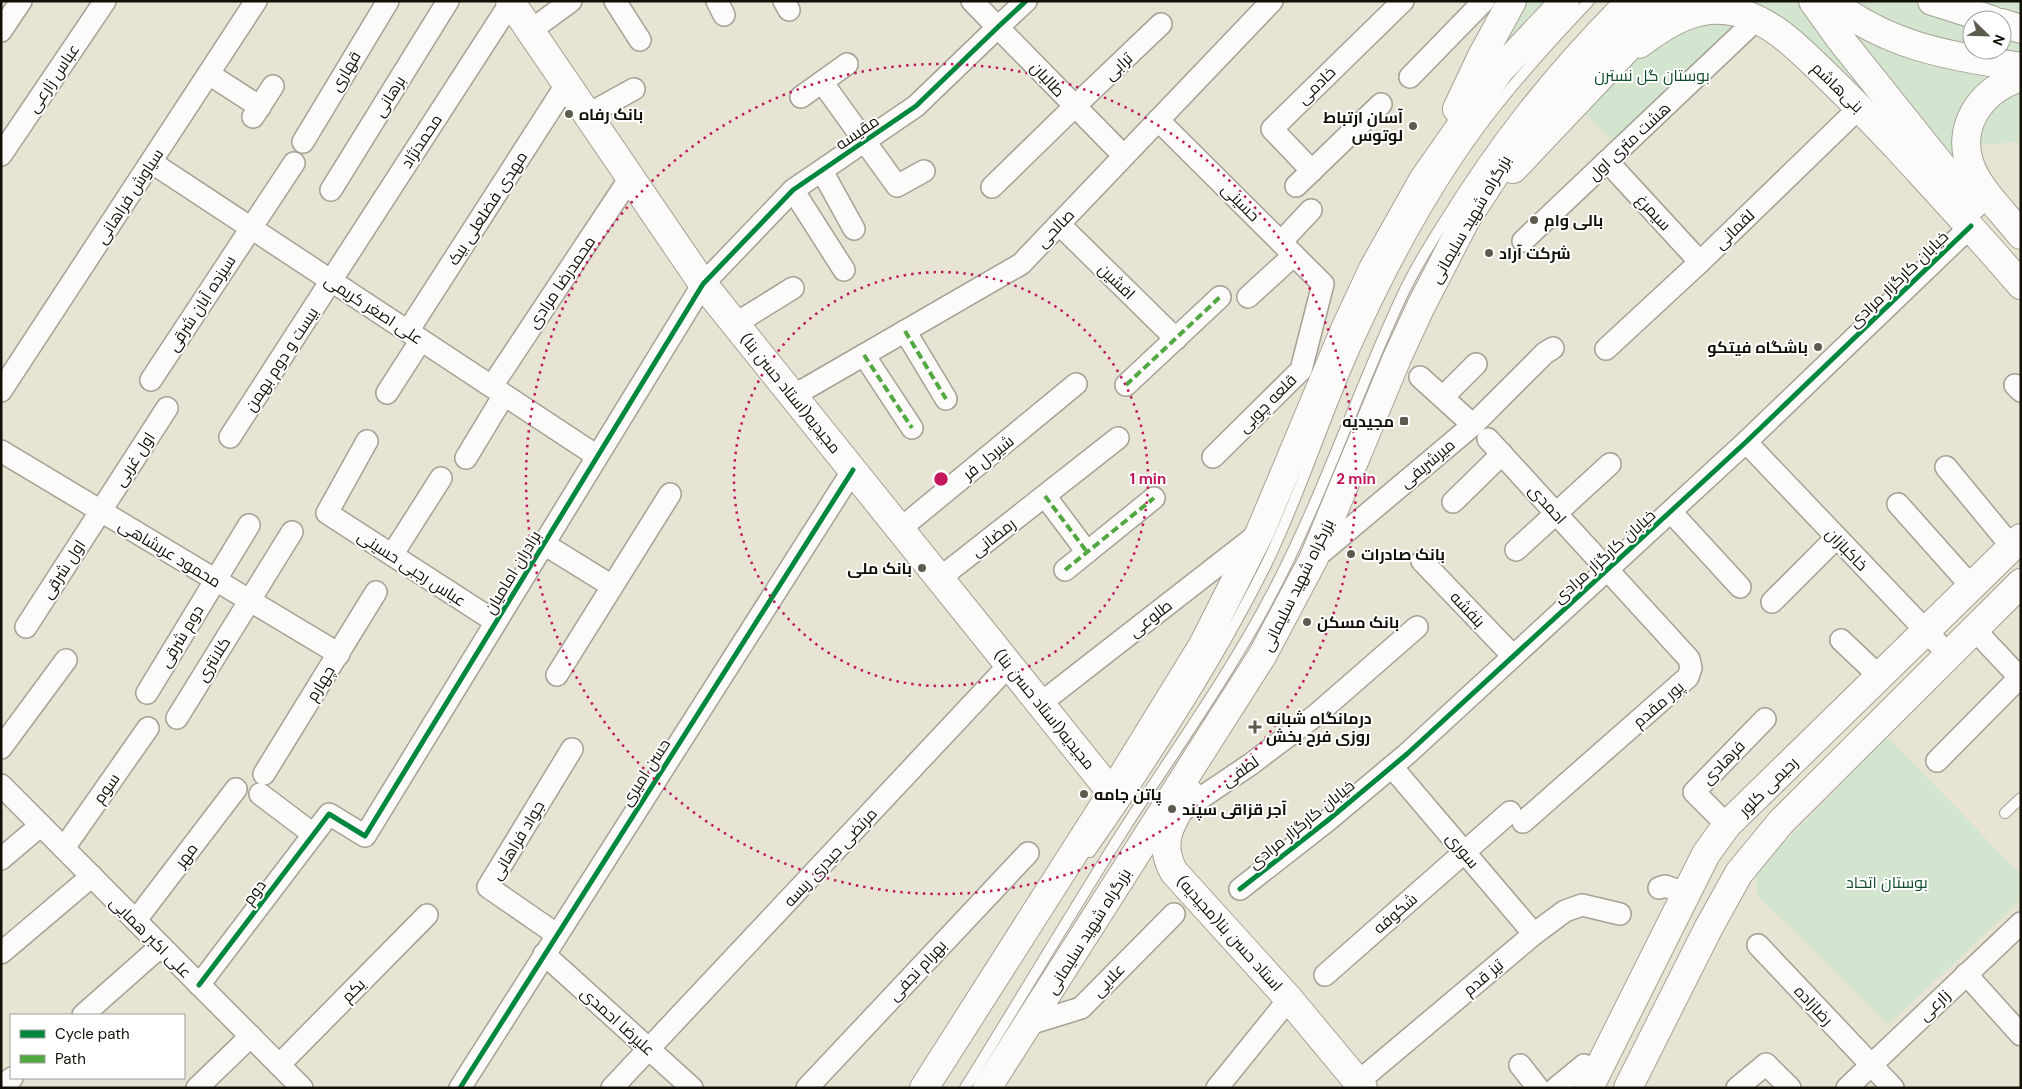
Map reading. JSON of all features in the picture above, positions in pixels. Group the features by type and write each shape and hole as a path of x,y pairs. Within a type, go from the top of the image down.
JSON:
{"main road":[{"path":"924,1088 1112,793 1203,645 1260,532 1372,269 1423,180 1482,56 1512,1"},
{"path":"1423,180 1500,70 1565,1"},
{"name":"بزرگراه شهید سلیمانی","path":"988,1088 1262,656 1313,560 1420,306 1466,219 1532,118 1637,1"},
{"path":"1466,219 1672,1"},
{"path":"1813,1 1841,40 2021,265"},
{"path":"1830,1 1849,16 1882,34 1919,48 1948,56 2021,67"},
{"path":"1932,1 1962,10"},
{"name":"مجیدیه(استاد حسن بنا)","path":"511,2 702,284 1112,793"},
{"name":"بنی‌هاشم","path":"1610,66 1646,38 1682,16 1694,12 1730,11 1775,29 1860,107 1971,226 2021,285"},
{"path":"2021,77 2004,83 1988,93 1978,106 1971,120 1967,145 1969,160 1978,181 2021,235"},
{"name":"رحیمی کلور","path":"1587,1076 1672,890 1706,854 1727,825 2016,543"},
{"path":"1628,1088 1739,873 1781,822 2021,583"},
{"name":"استاد حسن بنا(مجیدیه)","path":"1262,656 1208,761 1170,826 1166,847 1168,862 1174,872 1289,999 1361,1085"},
{"path":"1672,890 1720,907"}],"street":[{"path":"1,31 21,1"},
{"name":"عباس زارعی","path":"1,155 105,1"},
{"name":"سیاوش فراهانی","path":"1,391 256,1"},
{"name":"قهاری","path":"303,142 388,1"},
{"name":"برهانی","path":"331,190 448,1"},
{"path":"530,31 571,1"},
{"path":"615,1 640,40"},
{"name":"طالبان","path":"972,1 1124,156"},
{"name":"مقیسه","path":"702,284 793,190 865,143 916,106 1026,1"},
{"name":"صالحی","path":"793,396 1021,264 1272,1"},
{"name":"خادمی","path":"1312,171 1272,129 1402,1"},
{"path":"1410,77 1484,1"},
{"name":"محمدنژاد","path":"331,280 511,2"},
{"name":"هشت متری اول","path":"1523,241 1756,20"},
{"name":"ترابی","path":"992,187 1162,24"},
{"path":"800,97 847,64"},
{"path":"209,74 256,113 273,86"},
{"path":"822,82 897,186 924,170"},
{"name":"مهدی فضلعلی بیک","path":"387,393 414,336 566,85"},
{"path":"587,114 634,89"},
{"path":"1296,186 1381,104"},
{"name":"لقمانی","path":"1606,349 1700,262 1860,107"},
{"name":"حسینی","path":"1158,120 1324,284"},
{"name":"سیمرغ","path":"1607,161 1700,262"},
{"name":"علی اصغر کریمی","path":"151,162 597,456"},
{"name":"سیزده آبان شرقی","path":"151,380 294,163"},
{"path":"822,171 854,229"},
{"name":"محمدرضا مرادی","path":"466,458 498,391 630,178"},
{"path":"793,190 844,270"},
{"path":"1248,298 1288,248 1311,210"},
{"name":"افشین","path":"1059,224 1176,339"},
{"name":"خیابان کارگزار مرادی","path":"1240,889 1392,767 1746,442 1971,226"},
{"name":"بیست و دوم بهمن","path":"230,437 331,280"},
{"name":"برادران امامیان","path":"329,814 366,836 702,284"},
{"name":"قلعه چوبی","path":"1213,457 1301,370 1324,284"},
{"path":"735,324 793,288"},
{"path":"1126,385 1220,296"},
{"path":"905,331 946,398"},
{"path":"1453,502 1488,439 1545,353 1553,348"},
{"path":"864,355 912,428"},
{"path":"1443,397 1476,364"},
{"name":"احمدی","path":"1420,377 1488,439 1607,570"},
{"name":"شیردل فر","path":"900,529 1076,384"},
{"name":"اول غربی","path":"100,511 167,408"},
{"name":"رمضانی","path":"940,578 1118,438"},
{"name":"میرشریفی","path":"1313,560 1488,439"},
{"name":"عباس رجبی حسینی","path":"367,441 327,513 496,622"},
{"name":"خاکبازان","path":"1746,442 1948,654"},
{"name":"محمود عربشاهی","path":"1,452 339,654"},
{"path":"1516,550 1610,464"},
{"path":"1946,467 2016,543"},
{"name":"حسن امیری","path":"460,1088 556,934 853,470"},
{"path":"392,555 441,478"},
{"path":"557,674 670,494"},
{"path":"1045,496 1087,552"},
{"path":"1065,570 1154,498"},
{"path":"1898,504 1971,586"},
{"name":"اول شرقی","path":"26,627 100,511"},
{"path":"1671,512 1740,587"},
{"name":"دوم شرقی","path":"147,693 248,526"},
{"name":"کلانتری","path":"177,718 292,532"},
{"name":"طلوعی","path":"1041,703 1260,532"},
{"path":"1772,602 1836,538"},
{"path":"544,544 612,586"},
{"name":"بنفشه","path":"1422,561 1513,656"},
{"name":"پور مقدم","path":"1464,852 1516,817 1688,677 1691,668 1689,659 1607,570"},
{"name":"چهارم","path":"264,774 376,592"},
{"name":"لطفی","path":"1176,815 1251,764 1316,715 1417,627"},
{"path":"1937,761 2020,679 1974,629"},
{"path":"1842,640 1879,676"},
{"path":"1,748 66,660"},
{"name":"مرتضی حیدری ریسه","path":"612,1088 1010,664"},
{"name":"فرهادی","path":"1727,825 1694,792 1765,719"},
{"name":"سوم","path":"64,848 148,728"},
{"name":"جواد فراهانی","path":"556,934 488,887 572,749"},
{"name":"سوری","path":"1392,767 1534,934"},
{"name":"علی اکبر همایی","path":"1,785 302,1088"},
{"name":"مهر","path":"136,920 236,790"},
{"path":"260,794 313,834"},
{"name":"دوم","path":"200,985 329,814"},
{"path":"1,858 40,825"},
{"name":"شکوفه","path":"1325,975 1464,852"},
{"name":"بهرام نجفی","path":"807,1088 1028,853"},
{"path":"1,953 92,876"},
{"name":"تیز قدم","path":"1361,1085 1534,934 1565,911 1582,905 1620,914"},
{"name":"علایی","path":"1029,1024 1082,1008 1174,914"},
{"name":"یکم","path":"279,1065 427,915"},
{"name":"زارعی","path":"1847,1088 2021,923"},
{"name":"رضازاده","path":"1758,945 1892,1088"},
{"path":"83,1014 161,946"},
{"name":"علیرضا احمدی","path":"544,954 692,1088"},
{"path":"1966,974 2021,1035"},
{"path":"1217,1088 1289,999"},
{"path":"197,1088 251,1036"},
{"path":"1737,1088 1766,1064 1790,1088"},
{"path":"1520,1065 1538,1088"},
{"path":"1556,1088 1587,1076"}],"lane":[{"path":"1084,861 1167,736 1212,664 1244,606 1272,549 1358,342 1423,215 1482,125 1528,66 1588,1"},
{"path":"965,1088 1104,862 1181,746 1247,640 1299,542 1382,339 1401,296 1425,252 1484,158 1533,93 1563,58 1618,1"},
{"path":"2005,813 2021,798"}],"green space":[{"path":"1518,1 1547,1 1492,57"},
{"path":"1726,1 1802,1 1907,132"},
{"path":"1823,1 1962,57 1962,60 1969,60 1996,71 1961,129 2021,243 2021,255 1844,32"},
{"path":"1842,1 1915,1 1962,16 1962,49 1947,46"},
{"path":"1950,1 2021,1 2021,24 2012,21 2012,10 1978,10"},
{"name":"بوستان گل نسترن","path":"1742,21 1614,144 1582,110 1634,58 1681,24"},
{"path":"2012,32 2021,35 2021,59 2012,57"},
{"path":"2021,82 2021,142 1972,145 1973,128"},
{"name":"بوستان اتحاد","path":"1887,737 2021,874 2021,900 1888,1025 1757,895 1756,872"}],"marked path":[{"path":"1126,385 1220,297"},
{"path":"905,331 946,399"},
{"path":"864,355 912,428"},
{"path":"1045,496 1087,552"},
{"path":"1065,570 1154,498"}],"cycle path":[{"path":"199,985 329,814 365,836 703,284 793,190 916,106 1026,1"},
{"path":"1240,889 1327,821 1407,754 1746,442 1971,226"},
{"path":"460,1088 853,470"}],"place":[{"name":"بانک رفاه","path":"569,114"},
{"name":"آسان ارتباط لوتوس","path":"1413,126"},
{"name":"بالی وام","path":"1534,220"},
{"name":"شرکت آراد","path":"1489,253"},
{"name":"باشگاه فیتکو","path":"1818,347"},
{"name":"مجیدیه","path":"1404,421"},
{"name":"بانک صادرات","path":"1351,554"},
{"name":"بانک ملی","path":"922,568"},
{"name":"بانک مسکن","path":"1307,622"},
{"name":"درمانگاه شبانه روزی فرح بخش","path":"1255,727"},
{"name":"پاتن جامه","path":"1084,794"},
{"name":"آجر قزاقی سپند","path":"1172,809"}]}
